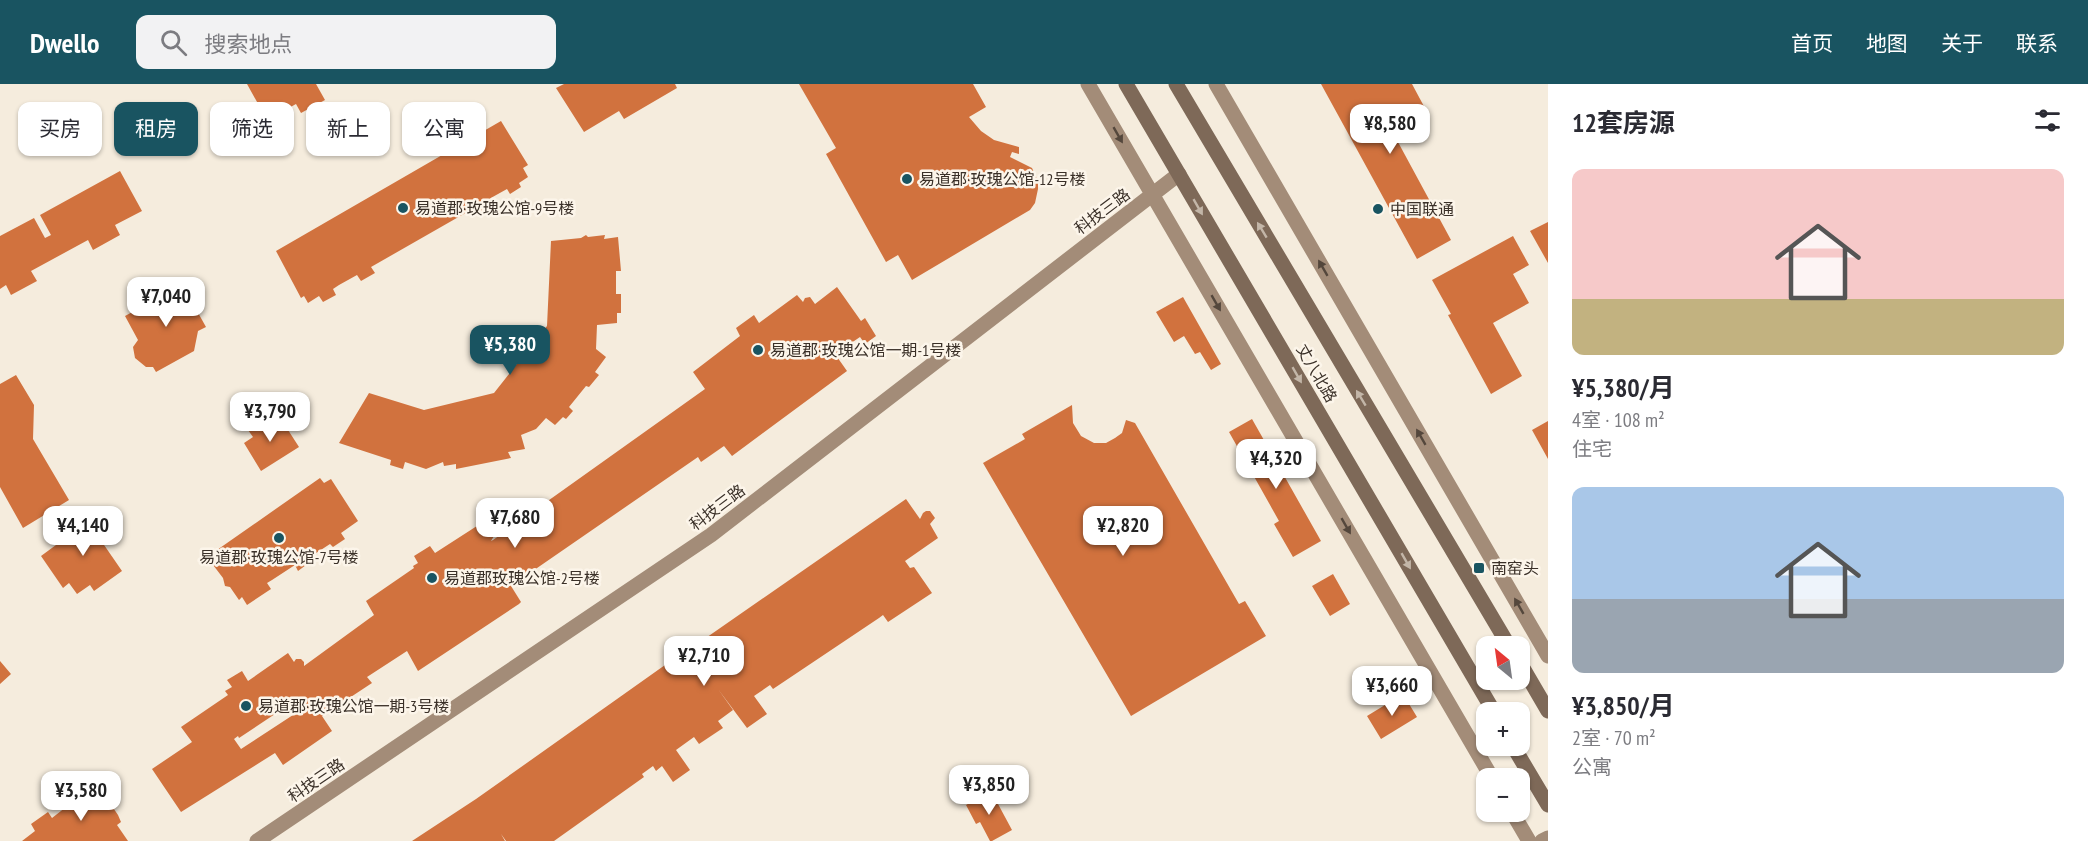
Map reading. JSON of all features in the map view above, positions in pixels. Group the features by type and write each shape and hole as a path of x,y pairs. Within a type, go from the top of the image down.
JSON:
{"main road":[{"path":"1088,84 1486,768"},
{"name":"丈八北路","path":"1126,84 1488,702"},
{"name":"丈八北路","path":"1176,84 1503,636"},
{"path":"1216,84 1548,656"},
{"name":"科技三路","path":"257,841 711,535 1179,174"},
{"path":"1530,680 1548,711"},
{"path":"1519,756 1548,805"},
{"path":"1518,822 1529,841"},
{"path":"1542,841 1548,838"}],"building":[{"path":"247,84 316,84 325,100 306,102 306,110 301,113 294,102 257,102"},
{"path":"564,84 675,84 677,88 624,119 619,111 584,132 556,88"},
{"path":"799,84 973,84 986,107 969,117 981,131 994,140 1019,147 1019,154 1012,152 1010,157 1032,168 1038,181 1035,203 1030,210 912,280 898,255 886,262 826,154 836,148"},
{"path":"1321,84 1412,84 1427,112 1392,131 1451,240 1417,259"},
{"name":"易道郡·玫瑰公馆-9号楼","path":"501,121 528,165 523,168 528,177 519,183 521,187 510,194 507,189 480,204 482,210 472,215 469,211 371,267 375,273 361,281 357,275 339,285 333,289 336,295 323,302 319,296 308,303 304,296 301,298 276,251 440,156 486,156 486,130"},
{"path":"120,171 142,211 115,225 120,235 93,250 88,240 31,271 37,281 11,295 6,285 0,289 0,236 34,218 45,238 51,235 40,215"},
{"path":"1548,222 1548,263 1530,231"},
{"path":"586,235 588,237 605,235 604,239 618,237 621,271 616,271 616,294 621,294 621,313 617,313 617,323 597,325 596,349 606,357 595,372 599,375 589,387 586,386 569,407 573,411 566,419 563,417 555,425 546,418 536,429 521,435 525,449 508,452 511,458 456,469 456,464 444,466 443,462 426,469 405,462 403,469 390,465 391,460 339,443 369,393 424,410 494,393 547,326 551,241 581,238"},
{"path":"1513,236 1529,265 1513,274 1529,303 1493,323 1522,376 1491,394 1448,315 1451,314 1432,280"},
{"path":"187,282 196,299 192,302 206,327 198,331 194,351 156,372 153,367 146,367 135,358 133,347 138,340 125,316"},
{"path":"837,287 861,321 865,318 876,336 865,344 860,337 835,354 847,371 732,456 724,446 701,462 698,457 511,586 521,602 519,604 418,671 407,651 367,677 372,683 322,716 332,731 283,765 275,753 181,812 152,769 192,742 181,727 228,695 225,691 232,687 227,680 242,671 248,681 288,653 294,662 296,659 301,659 304,666 374,615 366,601 414,568 413,566 418,563 414,556 430,546 435,553 480,524 483,529 488,525 492,528 494,536 491,541 493,540 705,389 693,372 740,336 736,328 754,315 759,323 797,295 803,302 805,298 810,297 815,304","holes":["285,703 293,715 241,749 234,739 284,708 282,705"]},
{"path":"1183,297 1221,364 1211,370 1200,352 1195,354 1184,336 1174,342 1156,312"},
{"path":"16,375 34,405 33,439 69,500 23,528 0,487 0,384"},
{"path":"1072,405 1073,423 1081,436 1094,443 1106,443 1122,433 1126,420 1135,423 1239,604 1245,601 1266,636 1131,716 983,463 1025,439 1022,434"},
{"path":"266,419 270,426 281,419 299,447 261,471 244,443 253,437 248,430"},
{"path":"1252,419 1321,541 1293,557 1274,524 1279,521 1229,432"},
{"path":"1548,421 1548,459 1532,430"},
{"name":"易道郡·玫瑰公馆-7号楼","path":"320,478 324,483 331,479 358,521 341,533 345,539 333,547 330,544 307,559 310,562 298,571 295,565 267,583 271,589 247,605 242,597 239,600 230,587 225,586 223,578 207,557"},
{"path":"906,499 920,519 926,511 930,511 935,518 930,524 938,538 905,561 910,568 914,567 932,593 888,622 883,615 773,689 770,685 754,696 767,714 747,728 718,689 733,710 718,721 723,728 699,744 694,737 676,750 690,770 673,782 662,766 656,771 653,766 642,774 644,777 554,841 506,841 501,834 505,841 412,841 476,799 689,648"},
{"path":"103,516 115,533 102,542 122,571 94,591 90,585 77,594 69,583 63,588 41,556 56,545 52,541 74,525 79,533"},
{"path":"1333,574 1350,604 1330,616 1312,586"},
{"path":"0,661 11,674 0,684"},
{"path":"1403,694 1417,717 1381,739 1367,716"},
{"path":"93,786 101,796 103,793 118,815 121,822 117,825 128,841 22,841 35,831 31,824 48,812 52,818"},
{"path":"991,791 1012,830 990,841 980,822 976,824 966,805"}],"place":[{"name":"易道郡·玫瑰公馆-12号楼","path":"907,179"},
{"name":"易道郡·玫瑰公馆-9号楼","path":"403,208"},
{"name":"中国联通","path":"1378,209"},
{"name":"易道郡·玫瑰公馆一期-1号楼","path":"758,350"},
{"name":"易道郡·玫瑰公馆-7号楼","path":"279,538"},
{"name":"南窑头","path":"1479,568"},
{"name":"易道郡玫瑰公馆-2号楼","path":"432,578"},
{"name":"易道郡·玫瑰公馆一期-3号楼","path":"246,706"}]}
